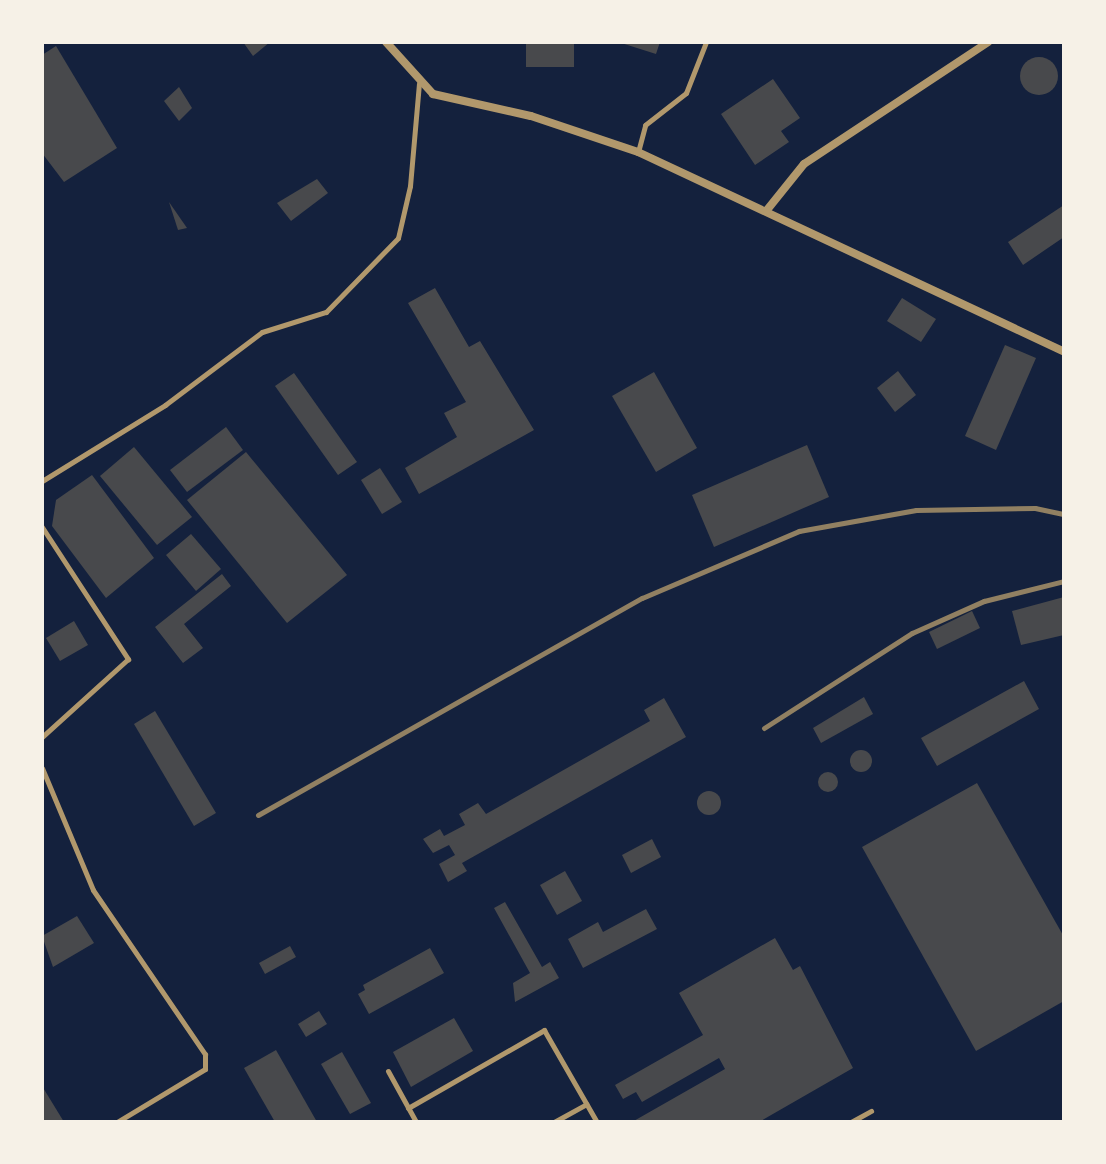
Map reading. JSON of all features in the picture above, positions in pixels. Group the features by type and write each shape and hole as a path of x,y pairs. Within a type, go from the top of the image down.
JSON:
{"street":[{"path":"386,42 419,83 433,94 531,116 638,152 1064,352"},
{"path":"767,210 804,164 988,42"}],"lane":[{"path":"638,152 645,125 686,93 706,42"},
{"path":"42,481 165,405 262,332 326,312 398,238 410,186 419,83"},
{"path":"42,527 128,659 42,737"},
{"path":"42,768 93,890 205,1054 205,1069 117,1122"},
{"path":"408,1108 544,1030 597,1122"},
{"path":"388,1071 416,1122"},
{"path":"554,1122 586,1104"},
{"path":"851,1122 871,1111"}],"building":[{"path":"243,42 270,42 253,56"},
{"path":"618,42 660,42 656,54"},
{"path":"526,43 574,43 574,67 526,67"},
{"path":"56,46 117,148 64,182 42,153 42,55"},
{"path":"1039,57 1053,62 1058,76 1053,90 1039,95 1025,90 1020,76 1025,62"},
{"path":"773,79 800,118 781,131 789,142 755,165 721,114"},
{"path":"179,87 192,108 179,121 164,101"},
{"path":"317,179 328,193 291,221 277,203"},
{"path":"169,202 187,228 178,230"},
{"path":"1064,205 1064,237 1023,265 1008,242"},
{"path":"435,288 469,347 480,341 534,430 419,494 405,468 457,437 444,413 466,402 408,303"},
{"path":"902,298 936,319 921,342 887,321"},
{"path":"1005,345 1036,358 996,450 965,436"},
{"path":"898,371 916,395 895,412 877,388"},
{"path":"654,372 697,448 656,472 612,396"},
{"path":"294,373 357,462 338,475 275,386"},
{"path":"226,427 243,450 187,492 170,470"},
{"path":"807,445 829,497 714,547 692,495"},
{"path":"134,447 192,517 157,545 100,476"},
{"path":"246,452 347,575 287,623 187,500"},
{"path":"380,468 402,502 382,514 361,480"},
{"path":"92,475 154,558 106,598 52,526 56,500"},
{"path":"191,534 221,569 196,591 166,555"},
{"path":"222,574 231,586 184,624 203,648 183,663 155,627"},
{"path":"1064,597 1064,635 1021,645 1012,611"},
{"path":"972,611 980,628 937,649 929,632"},
{"path":"74,621 88,645 60,661 46,638"},
{"path":"1024,681 1039,709 937,766 921,738"},
{"path":"864,697 873,714 821,743 813,728"},
{"path":"664,698 686,737 462,863 467,871 448,882 439,864 455,855 449,845 433,853 423,839 440,829 444,836 465,825 459,814 478,803 486,814 650,721 644,710"},
{"path":"155,711 216,813 194,826 134,724"},
{"path":"861,750 869,753 872,761 869,769 861,772 853,769 850,761 853,753"},
{"path":"828,772 835,775 838,782 835,789 828,792 821,789 818,782 821,775"},
{"path":"977,783 1064,937 1064,1001 976,1051 862,847"},
{"path":"709,791 717,795 721,803 717,811 709,815 701,811 697,803 701,795"},
{"path":"652,839 661,857 631,873 622,855"},
{"path":"565,871 582,901 557,915 540,885"},
{"path":"505,902 542,967 550,962 559,978 515,1002 513,983 530,973 494,908"},
{"path":"646,909 657,929 583,968 568,939 598,922 603,932"},
{"path":"77,916 94,943 53,967 42,936"},
{"path":"775,938 793,970 800,966 853,1068 759,1122 632,1122 725,1069 719,1058 642,1102 636,1092 623,1099 615,1085 703,1035 679,993"},
{"path":"290,946 296,957 265,974 259,963"},
{"path":"430,948 444,973 369,1014 358,994 365,990 363,985"},
{"path":"319,1011 327,1024 306,1037 298,1024"},
{"path":"454,1018 473,1051 411,1087 393,1052"},
{"path":"276,1050 317,1122 275,1122 244,1068"},
{"path":"342,1052 371,1103 350,1114 321,1064"},
{"path":"42,1086 64,1122 42,1122"}],"railway":[{"path":"258,815 642,598 799,531 916,510 1035,508 1064,514"},
{"path":"764,728 912,633 984,601 1064,581"}]}
